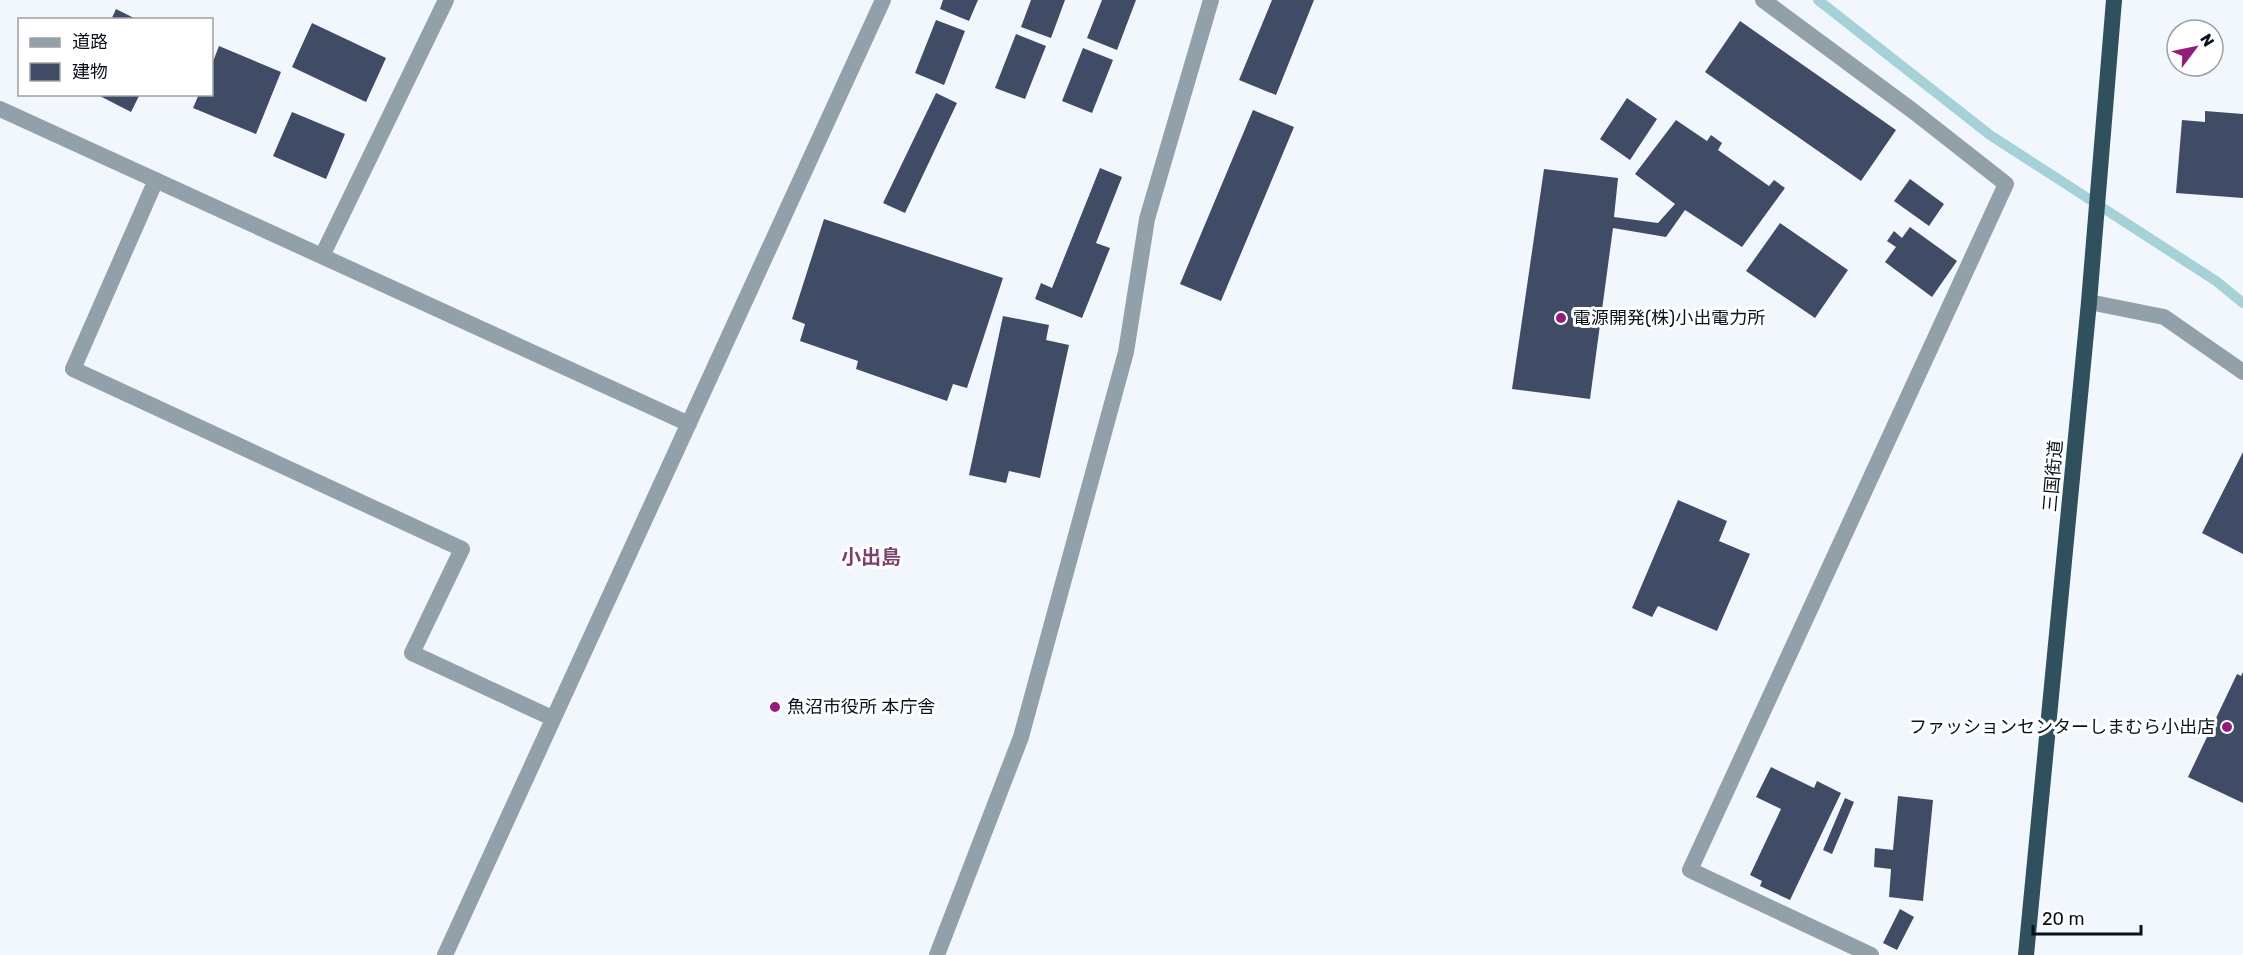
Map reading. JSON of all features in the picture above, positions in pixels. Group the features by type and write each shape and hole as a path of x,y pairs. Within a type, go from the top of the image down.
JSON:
{"highway":[{"name":"三国街道","path":"2026,955 2089,302 2114,0"}],"street":[{"path":"322,256 446,0"},
{"path":"445,955 883,0"},
{"path":"937,955 1021,737 1126,352 1147,219 1211,0"},
{"path":"1763,0 1913,111 2006,184 1690,870 1871,955"},
{"path":"0,109 688,424"},
{"path":"156,180 72,369 462,549 412,653 552,718"},
{"path":"2089,302 2164,317 2243,372"}],"building":[{"path":"943,0 978,0 969,21 940,9"},
{"path":"1031,0 1065,0 1051,38 1021,27"},
{"path":"1102,0 1136,0 1117,50 1087,38"},
{"path":"1272,0 1314,0 1276,95 1239,80"},
{"path":"116,9 134,18 112,18"},
{"path":"936,20 965,31 944,85 915,73"},
{"path":"1740,21 1896,130 1861,181 1705,72"},
{"path":"312,23 386,58 366,102 292,67"},
{"path":"1016,34 1046,46 1025,99 995,88"},
{"path":"219,46 281,72 256,134 193,108 198,96 213,96 213,61"},
{"path":"1083,48 1113,60 1092,113 1062,101"},
{"path":"936,93 957,103 905,213 883,203"},
{"path":"100,96 139,96 131,112"},
{"path":"1627,98 1657,119 1630,160 1600,139"},
{"path":"1253,110 1294,127 1221,301 1180,284"},
{"path":"2205,111 2243,114 2243,198 2176,193 2182,120 2205,122"},
{"path":"292,112 345,134 326,179 273,156"},
{"name":"電源開発(株)小出電力所","path":"1676,120 1707,141 1711,135 1722,143 1718,150 1769,186 1774,180 1785,188 1742,247 1685,210 1666,237 1613,228 1590,399 1512,389 1544,169 1618,178 1614,217 1658,223 1675,204 1635,174"},
{"path":"1100,168 1122,177 1096,243 1110,248 1082,318 1035,299 1041,283 1052,288"},
{"path":"1910,179 1944,204 1929,226 1894,201"},
{"path":"824,219 1003,278 967,388 953,384 947,401 856,369 858,361 800,341 805,324 792,319"},
{"path":"1780,223 1848,270 1815,318 1746,271"},
{"path":"1910,227 1957,261 1932,297 1885,262 1896,247 1887,241 1894,231 1902,238"},
{"path":"1003,316 1049,325 1046,340 1069,345 1040,478 1009,471 1006,483 969,475"},
{"path":"2243,452 2243,554 2202,533"},
{"path":"1678,500 1727,521 1719,541 1750,554 1717,631 1658,606 1652,617 1632,608"},
{"name":"ファッションセンターしまむら小出店","path":"2243,672 2243,803 2188,777 2237,674 2241,676"},
{"path":"1771,767 1814,788 1817,781 1841,793 1790,900 1760,886 1762,881 1750,875 1781,809 1756,797"},
{"path":"1898,796 1933,800 1923,901 1889,897 1891,869 1874,867 1875,848 1893,850"},
{"path":"1845,798 1854,802 1832,854 1823,850"},
{"path":"1900,909 1914,917 1897,950 1883,943"}],"waterway":[{"path":"1818,0 1990,135 2216,281 2243,303"}],"place":[{"name":"電源開発(株)小出電力所","path":"1561,318"},
{"name":"魚沼市役所 本庁舎","path":"775,707"},
{"name":"ファッションセンターしまむら小出店","path":"2227,727"}],"district":[{"name":"小出島","path":"871,557"}]}
